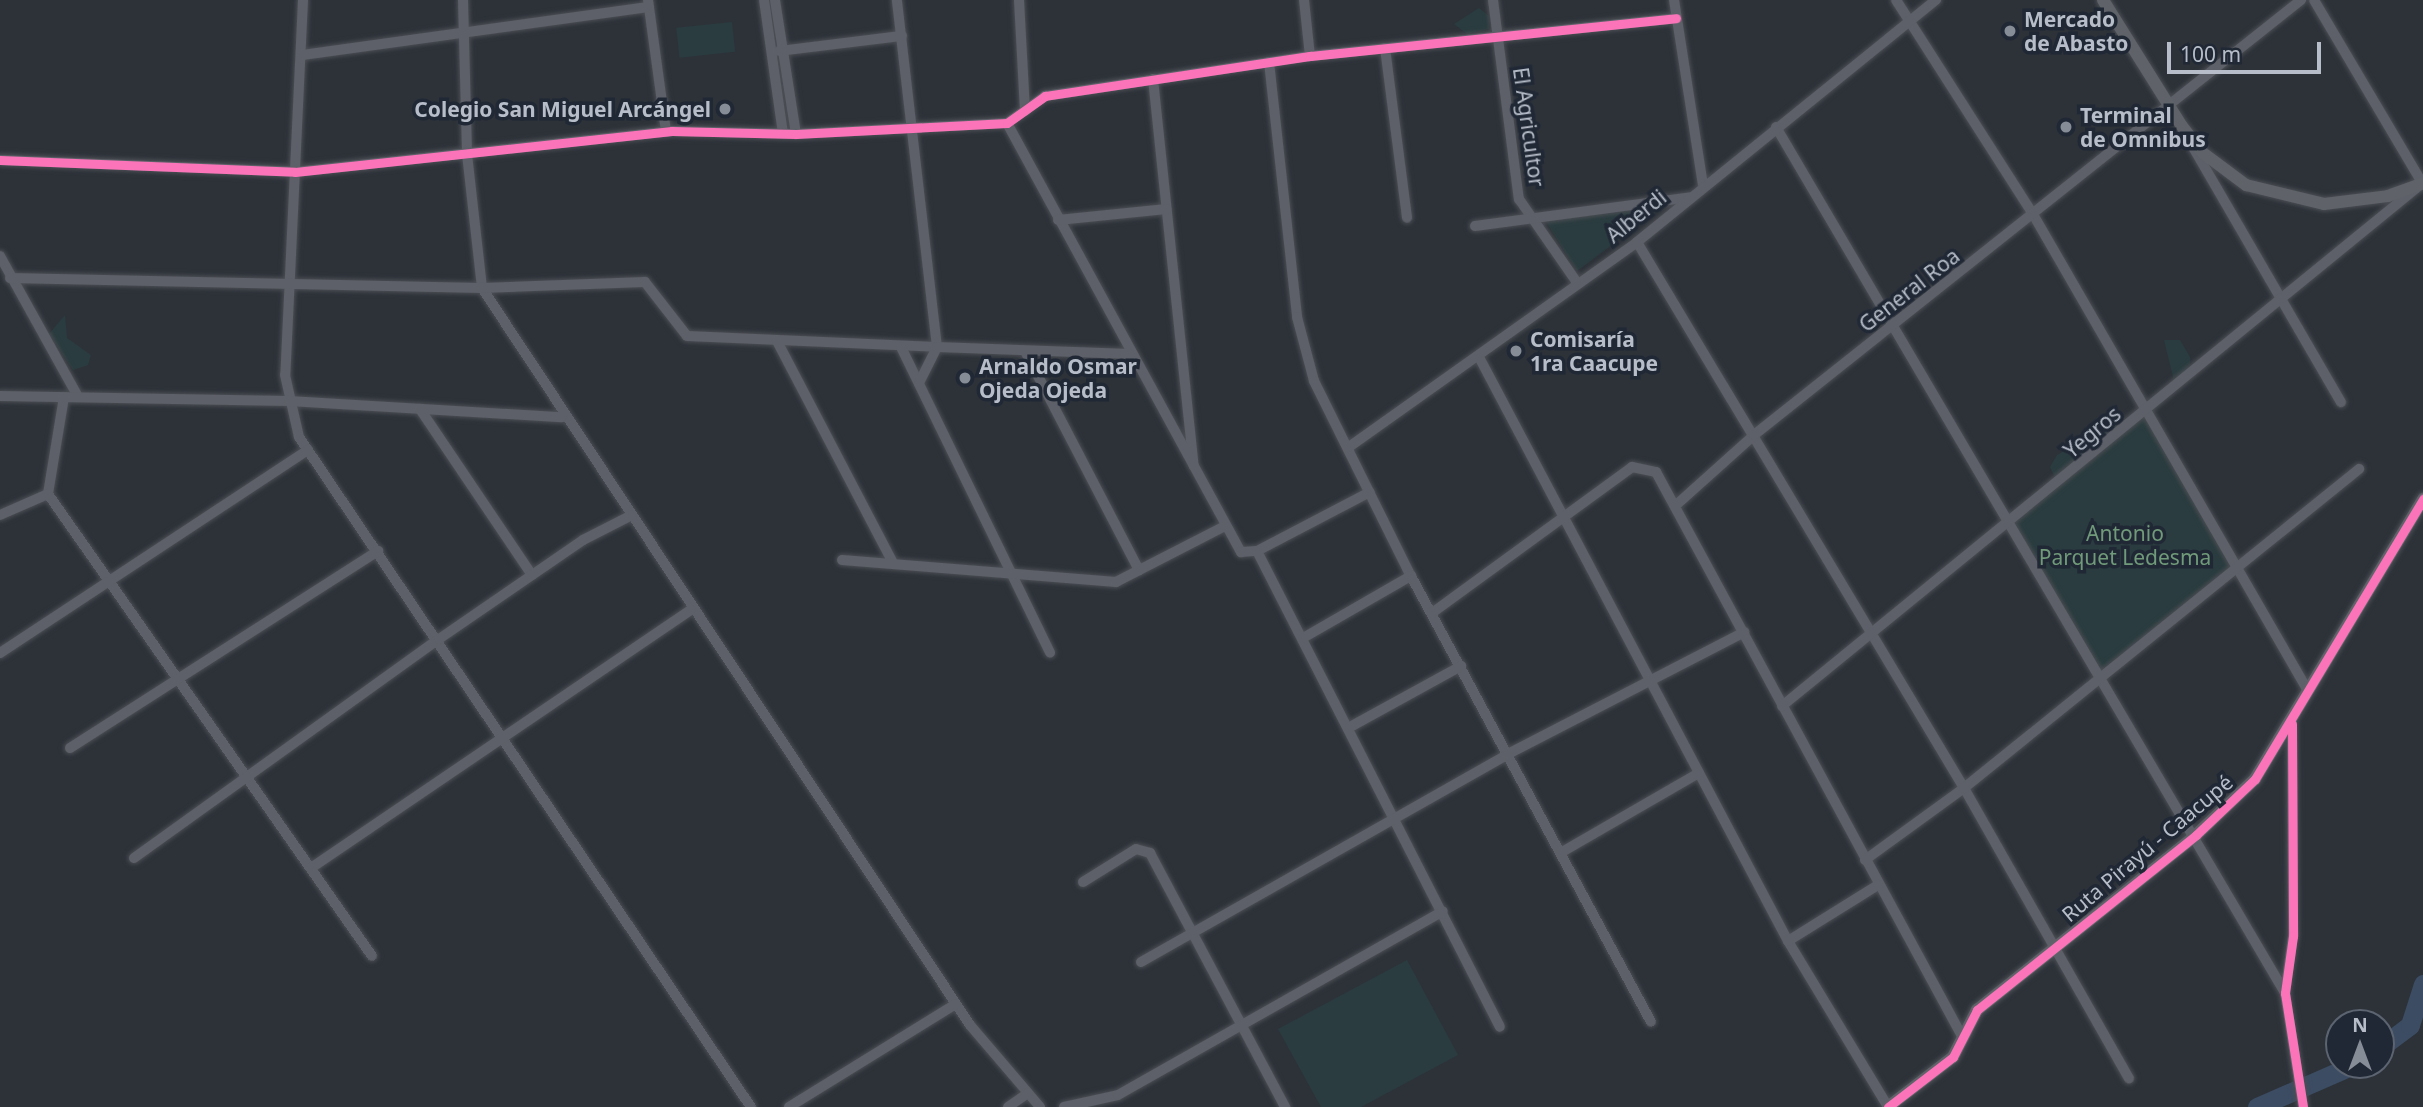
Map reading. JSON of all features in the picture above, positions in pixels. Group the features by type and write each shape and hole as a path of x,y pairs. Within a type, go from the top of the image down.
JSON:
{"main road":[{"path":"2103,0 2168,106 2203,153 2270,195 2324,204 2388,196 2423,183"},
{"name":"Ruta Pirayú - Caacupé","path":"1888,1107 1945,1066 1976,1010 2196,835 2255,779 2423,499"}],"street":[{"path":"303,0 285,375 289,401 308,450 505,736 751,1107"},
{"path":"463,0 467,154 481,288 562,417 632,515 691,610 956,1004 1040,1107"},
{"path":"764,0 796,134"},
{"path":"775,0 783,134"},
{"path":"897,0 937,347 919,383"},
{"path":"1019,0 1025,110"},
{"path":"1304,0 1310,56"},
{"name":"El Agricultor","path":"1493,0 1514,183 1531,216 1578,284"},
{"path":"1674,0 1703,186"},
{"path":"1896,0 2034,216 2307,689"},
{"name":"Alberdi","path":"1349,447 1479,358 1637,242 1936,0"},
{"name":"General Roa","path":"1675,506 1754,435 2034,216 2301,0"},
{"path":"2314,0 2423,183"},
{"path":"302,55 648,3 666,132"},
{"path":"0,160 295,172 666,132 796,134 914,130 1007,123 1045,96 1153,79 1310,56 1676,18"},
{"path":"778,51 902,36"},
{"path":"1385,48 1407,218"},
{"path":"1269,62 1302,339 1314,381 1411,576 1562,852 1651,1022"},
{"path":"1153,79 1195,475"},
{"path":"2168,106 2285,297 2341,402"},
{"path":"1007,123 1223,527 1241,552 1257,551 1370,492"},
{"path":"1776,127 2196,835 2286,993"},
{"name":"Yegros","path":"1782,706 2011,524 2423,183"},
{"path":"1475,226 1531,216 1691,197"},
{"path":"1058,220 1166,209"},
{"path":"1637,242 1964,788 2129,1078"},
{"path":"0,256 78,397"},
{"path":"10,278 481,288 645,282 687,336 1026,353 1130,354"},
{"path":"776,341 893,563"},
{"path":"901,347 1014,570 1051,653"},
{"path":"1026,353 1139,570"},
{"path":"1479,358 1561,523 1788,941 1888,1107"},
{"path":"0,396 289,401 562,417"},
{"path":"64,397 48,494 111,580 372,956"},
{"path":"420,409 532,575"},
{"path":"0,653 308,450"},
{"path":"1432,613 1561,523 1632,467 1656,472 1962,1036"},
{"path":"1865,860 1964,788 2100,675 2359,469"},
{"path":"0,515 48,494"},
{"path":"134,858 439,639 532,575 632,515"},
{"path":"842,560 1014,570 1116,582 1223,527"},
{"path":"70,748 378,551"},
{"path":"1257,551 1397,816 1500,1027"},
{"path":"1303,638 1411,576"},
{"path":"311,868 691,610"},
{"path":"1141,962 1508,754 1650,683 1744,632"},
{"path":"1350,727 1461,666"},
{"path":"2292,720 2294,936 2286,993 2303,1107"},
{"path":"1562,852 1699,773"},
{"path":"1083,882 1144,849 1194,931 1285,1107"},
{"path":"1788,941 1878,885"},
{"path":"1064,1107 1118,1095 1443,911"},
{"path":"789,1107 956,1004"},
{"path":"1008,1107 1028,1093"}],"green space":[{"path":"1479,8 1489,16 1489,29 1467,34 1454,24"},
{"path":"732,22 735,52 679,58 676,28"},
{"path":"1667,204 1577,271 1545,220"},
{"path":"65,315 67,338 91,355 88,365 73,370 49,334"},
{"path":"2164,340 2180,340 2190,357 2190,368 2174,381"},
{"name":"Antonio Parquet Ledesma","path":"2149,410 2238,566 2100,675 2011,524"},
{"path":"2118,419 2124,421 2055,478 2050,467 2057,455 2088,437 2092,443"},
{"path":"1407,960 1458,1055 1361,1107 1321,1107 1278,1029"}],"waterway":[{"path":"2395,1036 2410,1025 2423,984"},
{"path":"2257,1107 2325,1077"}],"cycle path":[{"path":"0,160 295,172 672,131 796,134 1007,123 1045,96 1310,56 1676,18"},
{"path":"1888,1107 1953,1057 1977,1010 2196,835 2255,779 2423,499"},
{"path":"2292,724 2293,936 2285,993 2303,1107"}],"place":[{"name":"Mercado de Abasto","path":"2010,31"},
{"name":"Colegio San Miguel Arcángel","path":"725,109"},
{"name":"Terminal de Omnibus","path":"2066,127"},
{"name":"Comisaría 1ra Caacupe","path":"1516,351"},
{"name":"Arnaldo Osmar Ojeda Ojeda","path":"965,378"}]}
